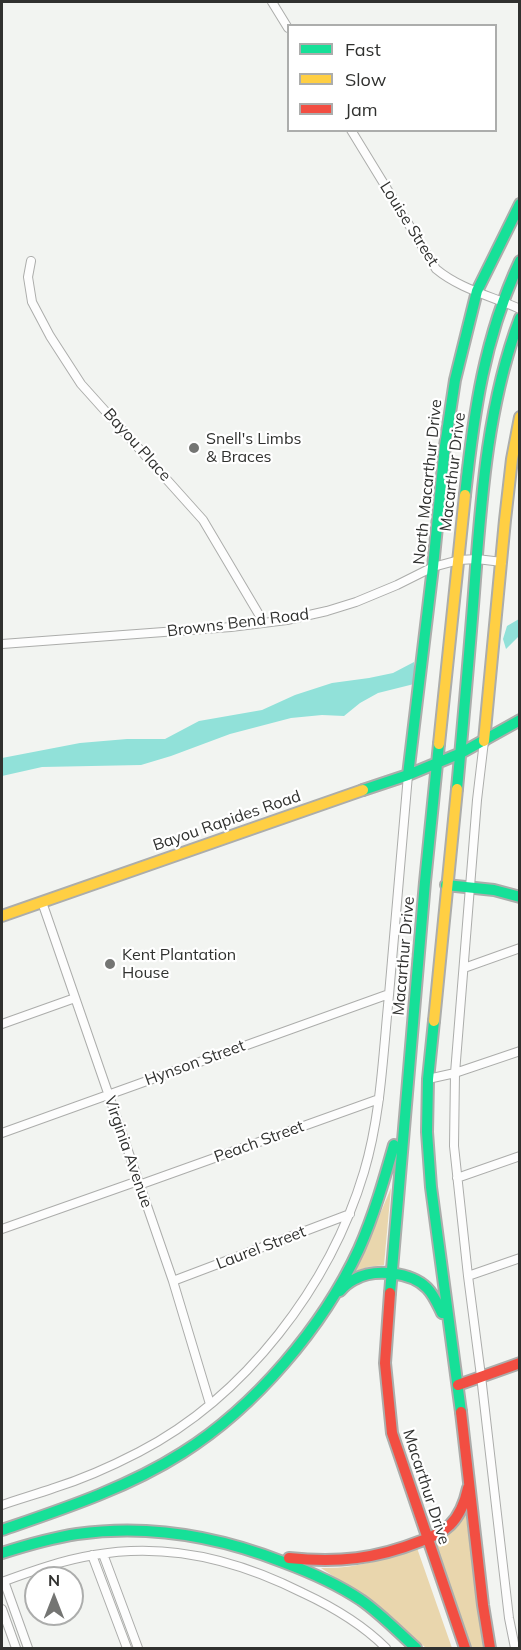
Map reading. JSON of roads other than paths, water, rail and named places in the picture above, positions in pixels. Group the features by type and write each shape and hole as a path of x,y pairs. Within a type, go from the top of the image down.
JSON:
{"main road":[{"name":"North Macarthur Drive","path":"408,775 445,446 455,380 477,291 519,204"},
{"name":"Macarthur Drive","path":"465,1648 392,1433 385,1363 425,882 471,439 488,349 502,301 519,261"},
{"name":"Macarthur Drive","path":"490,1648 458,1384 430,1188 427,1132 428,1079 461,753 483,492 500,380 519,318"},
{"path":"484,741 512,459 519,417"},
{"name":"Bayou Rapides Road","path":"2,916 408,775 461,753 519,720"},
{"path":"425,882 504,892 519,897"},
{"path":"2,1530 74,1505 136,1479 203,1438 226,1420 270,1378 309,1332 325,1308 351,1265 364,1237 383,1187 397,1137 410,1059"},
{"path":"325,1308 348,1282 359,1276 370,1274 405,1276 423,1284 430,1290 449,1329"},
{"path":"458,1384 519,1363"},
{"path":"271,1556 327,1561 357,1560 381,1556 408,1547 448,1528 465,1500 470,1478"},
{"path":"2,1543 103,1493"},
{"path":"2,1553 36,1543 90,1532 144,1530 202,1536 245,1547 315,1575 361,1600 416,1648"}],"street":[{"path":"272,2 287,26"},
{"name":"Louise Street","path":"352,132 436,269 452,281 519,309"},
{"name":"Bayou Place","path":"31,261 28,277 32,302 50,336 81,384 203,520 264,623"},
{"name":"Browns Bend Road","path":"2,644 231,627 287,620 356,602 433,567 459,560 502,561"},
{"path":"484,741 477,800 455,1073 454,1146 509,1618 515,1648"},
{"name":"Macarthur Drive","path":"2,1505 60,1486 113,1464 162,1438 206,1407 250,1368 295,1312 331,1253 350,1214 364,1171 379,1099 408,775"},
{"name":"Virginia Avenue","path":"42,902 173,1281 206,1407"},
{"path":"464,968 519,948"},
{"name":"Hynson Street","path":"2,1133 389,994"},
{"path":"2,1024 75,998"},
{"path":"428,1079 455,1073 519,1051"},
{"name":"Peach Street","path":"2,1229 379,1099"},
{"path":"457,1178 519,1156"},
{"name":"Laurel Street","path":"173,1281 350,1214"},
{"path":"468,1276 519,1258"},
{"path":"28,1648 3,1581 92,1555 168,1551 199,1556 259,1573 321,1601 348,1618 387,1648"},
{"path":"103,1554 138,1648"},
{"path":"92,1555 127,1648"},
{"path":"2,1609 16,1648"}],"water":[{"path":"519,619 519,636 506,649 503,639 507,626"},
{"path":"414,662 414,684 378,693 360,703 344,716 322,715 291,718 230,734 141,765 42,767 2,776 2,758 80,743 165,739 199,721 262,710 295,695 332,683 393,673"}],"place":[{"name":"Snell's Limbs & Braces","path":"194,448"},
{"name":"Kent Plantation House","path":"110,964"}]}
